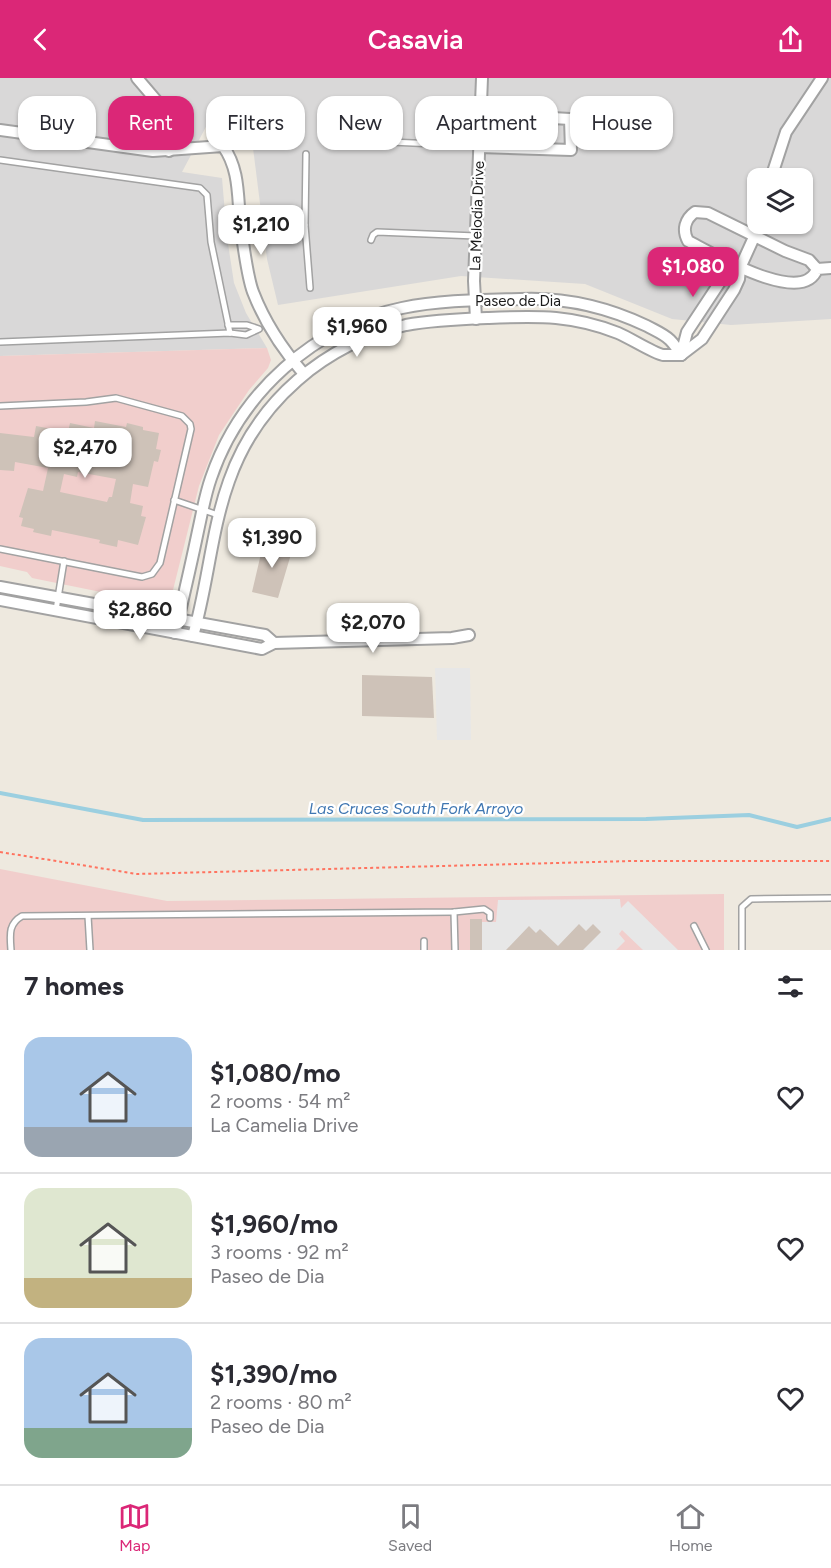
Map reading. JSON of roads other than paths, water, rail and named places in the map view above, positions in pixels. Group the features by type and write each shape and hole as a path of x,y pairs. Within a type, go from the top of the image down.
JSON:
{"street":[{"path":"137,78 172,119 169,151"},
{"name":"La Melodia Drive","path":"481,96 482,78"},
{"path":"774,168 786,132 822,78"},
{"path":"558,117 570,118 571,150 558,150"},
{"path":"0,130 153,151 223,146 236,172 252,291 264,328 304,374"},
{"name":"La Melodia Drive","path":"476,319 479,150"},
{"path":"695,212 704,212 809,260 817,269 812,278 806,281 796,282 761,277 688,241 684,230 695,212"},
{"path":"681,355 702,339 734,290 739,279 740,268 755,236"},
{"path":"681,355 687,332 722,279 740,268"},
{"path":"817,269 831,268"},
{"name":"Paseo de Dia","path":"175,633 213,471 236,426 259,394 292,361 330,335 374,316 415,306 543,299 574,302 630,318 670,340 681,355"},
{"name":"Paseo de Dia","path":"193,636 219,515 229,479 245,444 273,405 304,374 340,350 379,333 418,323 534,317 567,319 617,332 660,355 681,355"},
{"path":"0,587 265,635 274,643"},
{"path":"0,600 262,649 274,643 452,638 469,635"}],"lane":[{"path":"306,154 305,225 310,288"},
{"path":"0,160 200,188 204,191 207,195 211,242 230,333"},
{"path":"241,222 305,225"},
{"path":"371,240 377,232 476,237"},
{"path":"228,325 264,328"},
{"path":"0,342 246,334 264,328"},
{"path":"0,406 86,402 116,398 182,416 190,423 191,429 160,563 152,574 142,577 0,549"},
{"path":"174,500 219,515"},
{"path":"56,610 64,561"},
{"path":"742,950 742,907 751,899 831,898"},
{"path":"10,950 10,929 14,921 22,916 454,912 484,909 490,913 490,918"},
{"path":"454,912 454,950"},
{"path":"88,916 90,950"},
{"path":"694,926 706,950"},
{"path":"424,941 424,950"}],"waterway":[{"name":"Las Cruces South Fork Arroyo","path":"0,793 143,820 646,819 749,815 797,827 831,819"}]}
